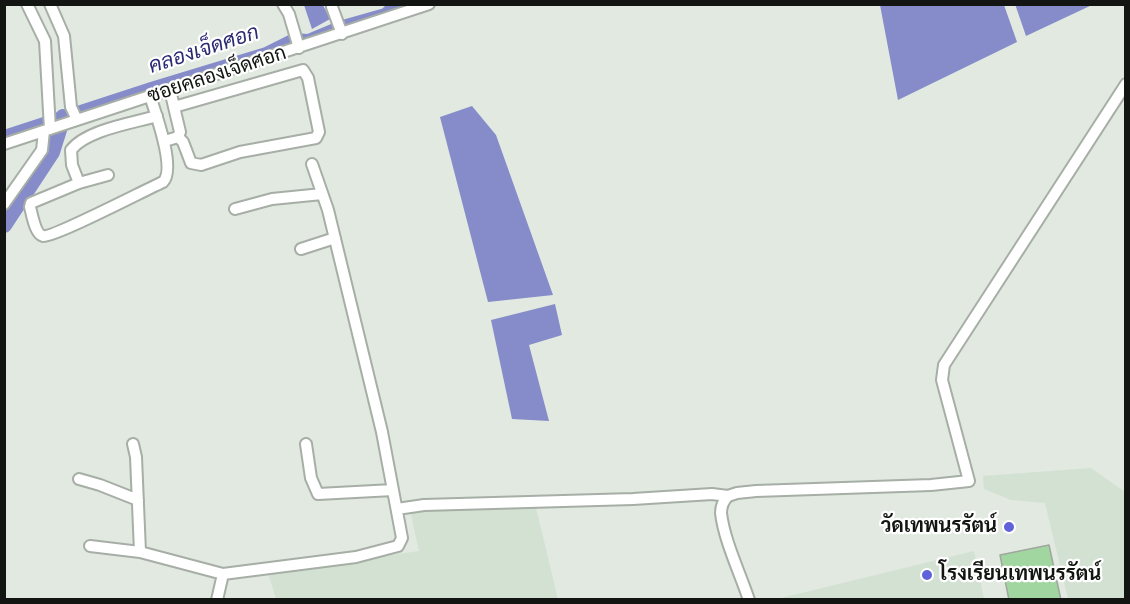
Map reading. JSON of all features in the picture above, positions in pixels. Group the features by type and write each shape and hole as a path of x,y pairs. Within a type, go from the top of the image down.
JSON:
{"street":[{"path":"4,204 42,150 48,128 45,41 27,4"},
{"path":"50,4 64,36 74,115"},
{"path":"283,4 299,45"},
{"name":"ซอยคลองเจ็ดศอก","path":"4,144 48,128 74,115 170,90 393,10 429,4"},
{"path":"332,7 340,28"},
{"path":"174,107 301,70 305,71 308,78 319,132 316,138 240,152 201,165 191,163 183,142 178,137"},
{"path":"397,509 424,505 633,499 712,494 728,496 756,491 969,482 942,380 945,365 1125,84"},
{"path":"170,90 180,132 178,137"},
{"path":"108,175 79,183 31,204 39,233 47,236 70,227 163,182 169,170 164,149 165,141 150,96"},
{"path":"79,183 72,165 71,150 77,142 94,134 157,116"},
{"path":"165,141 178,137"},
{"path":"90,546 140,552 223,574 356,557 398,546 402,538 382,432 335,238 312,164"},
{"path":"235,209 272,200 322,194"},
{"path":"302,249 335,238"},
{"path":"133,444 136,457 140,552"},
{"path":"306,444 311,478 318,494 393,490"},
{"path":"79,479 100,484 138,500"},
{"path":"728,496 723,501 721,511 725,530 749,600"},
{"path":"217,600 223,574"}],"shaded area":[{"path":"1091,468 1125,492 1125,599 1068,599 1045,503 1011,500 984,489 983,476"},
{"path":"536,508 558,599 276,599 268,573 419,551 410,510"},
{"name":"โรงเรียนเทพนรรัตน์","path":"974,551 984,599 777,599"}],"water":[{"path":"1015,4 1092,4 1092,5 1026,36"},
{"path":"304,5 323,5 330,19 312,29"},
{"path":"880,5 1004,5 1017,42 898,100"},
{"path":"472,106 496,135 553,295 488,302 440,117"},
{"path":"555,304 562,335 529,345 549,421 512,419 491,320"}],"building":[{"path":"1049,545 1061,600 1009,600 1000,555"}],"waterway":[{"name":"คลองเจ็ดศอก","path":"4,135 266,52 294,38 308,39 339,26 385,13 391,7 413,4"},
{"path":"4,225 52,152 63,117"}],"place":[{"name":"วัดเทพนรรัตน์","path":"1009,527"},
{"name":"โรงเรียนเทพนรรัตน์","path":"927,575"}]}
